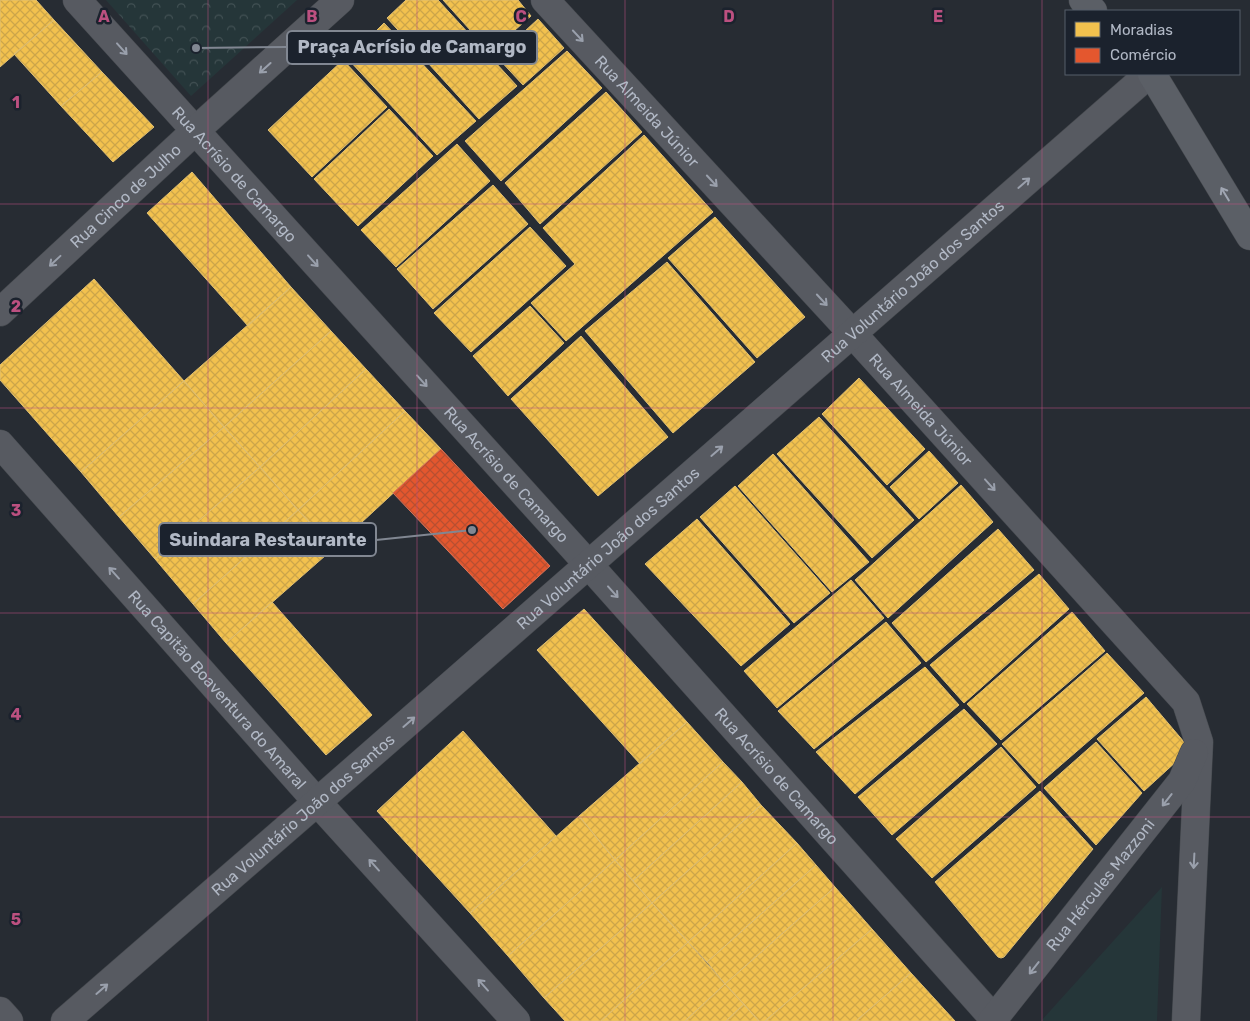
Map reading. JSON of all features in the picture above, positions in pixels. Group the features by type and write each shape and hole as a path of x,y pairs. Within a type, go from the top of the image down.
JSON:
{"main road":[{"path":"1083,0 1093,10"},
{"path":"1152,75 1250,236"}],"street":[{"name":"Rua Acrísio de Camargo","path":"77,0 588,564 993,1020"},
{"name":"Rua Cinco de Julho","path":"0,312 195,131 340,0"},
{"name":"Rua Almeida Júnior","path":"545,0 852,333 1186,702 1199,742"},
{"name":"Rua Voluntário João dos Santos","path":"65,1021 318,803 588,564 1150,75"},
{"name":"Rua Capitão Boaventura do Amaral","path":"0,444 318,803 516,1021"},
{"name":"Rua Hércules Mazzoni","path":"993,1020 1182,781 1199,742"},
{"path":"1186,1021 1199,742"},
{"path":"0,1011 9,1021"}],"green space":[{"path":"106,0 297,0 191,96"},
{"path":"1162,887 1157,1021 1041,1021"}],"building: Moradias":[{"path":"0,0 36,0 54,20 0,67"},
{"path":"406,0 438,0 517,86 479,119 387,18"},
{"path":"443,0 518,0 531,16 490,52"},
{"path":"538,19 564,48 523,85 497,57"},
{"path":"54,20 102,72 61,106 14,54"},
{"path":"384,23 476,121 437,155 348,59"},
{"path":"567,51 602,88 501,181 465,141"},
{"path":"343,60 387,107 312,177 268,130"},
{"path":"102,72 154,127 113,162 61,106"},
{"path":"606,92 642,132 540,224 505,183"},
{"path":"389,109 433,156 358,226 314,179"},
{"path":"644,135 713,212 566,341 531,303 575,264 543,228"},
{"path":"457,144 490,181 396,267 361,230"},
{"path":"192,172 291,287 248,326 147,213"},
{"path":"493,185 528,224 433,309 397,269"},
{"path":"715,217 805,317 757,358 668,258"},
{"path":"530,227 566,266 471,352 434,313"},
{"path":"667,262 755,362 673,433 585,331"},
{"path":"94,279 184,381 81,472 0,380 0,365"},
{"path":"291,287 331,331 224,427 184,381"},
{"path":"530,306 564,343 508,396 473,356"},
{"path":"331,331 366,369 260,467 224,427"},
{"path":"581,336 668,437 598,496 511,399"},
{"path":"366,369 405,411 298,510 260,467"},
{"path":"859,378 925,449 887,485 822,414"},
{"path":"184,381 224,427 119,517 81,472"},
{"path":"405,411 441,449 334,548 298,510"},
{"path":"819,417 914,520 872,558 777,454"},
{"path":"224,427 260,467 155,559 119,517"},
{"path":"929,451 958,483 919,519 890,487"},
{"path":"773,454 869,562 832,592 738,486"},
{"path":"260,467 298,510 193,604 155,559"},
{"path":"961,485 993,522 888,618 855,580"},
{"path":"735,486 830,593 794,623 700,517"},
{"path":"298,510 334,548 226,643 193,604"},
{"path":"697,519 790,624 741,666 645,564"},
{"path":"998,529 1034,570 926,662 892,623"},
{"path":"1039,574 1069,609 964,703 930,665"},
{"path":"851,580 884,618 777,708 744,671"},
{"path":"272,602 372,715 326,755 226,643"},
{"path":"584,609 687,722 640,764 537,650"},
{"path":"1072,612 1105,651 1001,740 967,704"},
{"path":"886,622 921,663 814,749 778,711"},
{"path":"1107,653 1144,693 1039,784 1002,744"},
{"path":"925,667 959,705 855,794 816,752"},
{"path":"1146,697 1190,749 1144,791 1097,739"},
{"path":"964,709 997,744 892,835 858,797"},
{"path":"687,722 723,762 615,860 579,816"},
{"path":"463,731 556,836 470,913 377,811"},
{"path":"1096,742 1142,793 1096,845 1044,788"},
{"path":"1001,747 1036,787 932,878 896,839"},
{"path":"723,762 742,782 633,881 615,860"},
{"path":"742,782 761,805 652,903 633,881"},
{"path":"1040,791 1093,849 1004,957 1001,958 998,957 935,882"},
{"path":"761,805 797,843 688,942 652,903"},
{"path":"579,816 615,860 508,956 470,913"},
{"path":"797,843 816,865 707,962 688,942"},
{"path":"615,860 652,903 544,998 508,956"},
{"path":"816,865 835,887 725,984 707,962"},
{"path":"835,887 872,929 765,1021 759,1021 725,984"},
{"path":"652,903 688,942 601,1021 565,1021 544,998"},
{"path":"872,929 911,973 856,1021 765,1021"},
{"path":"688,942 725,984 685,1021 601,1021"},
{"path":"911,973 955,1021 856,1021"},
{"path":"725,984 744,1004 726,1021 685,1021"},
{"path":"744,1004 759,1021 726,1021"}],"building: Comércio":[{"path":"441,449 550,566 503,609 393,493"}],"place":[{"name":"Praça Acrísio de Camargo","path":"196,48"},
{"name":"Suindara Restaurante","path":"472,530"}]}
